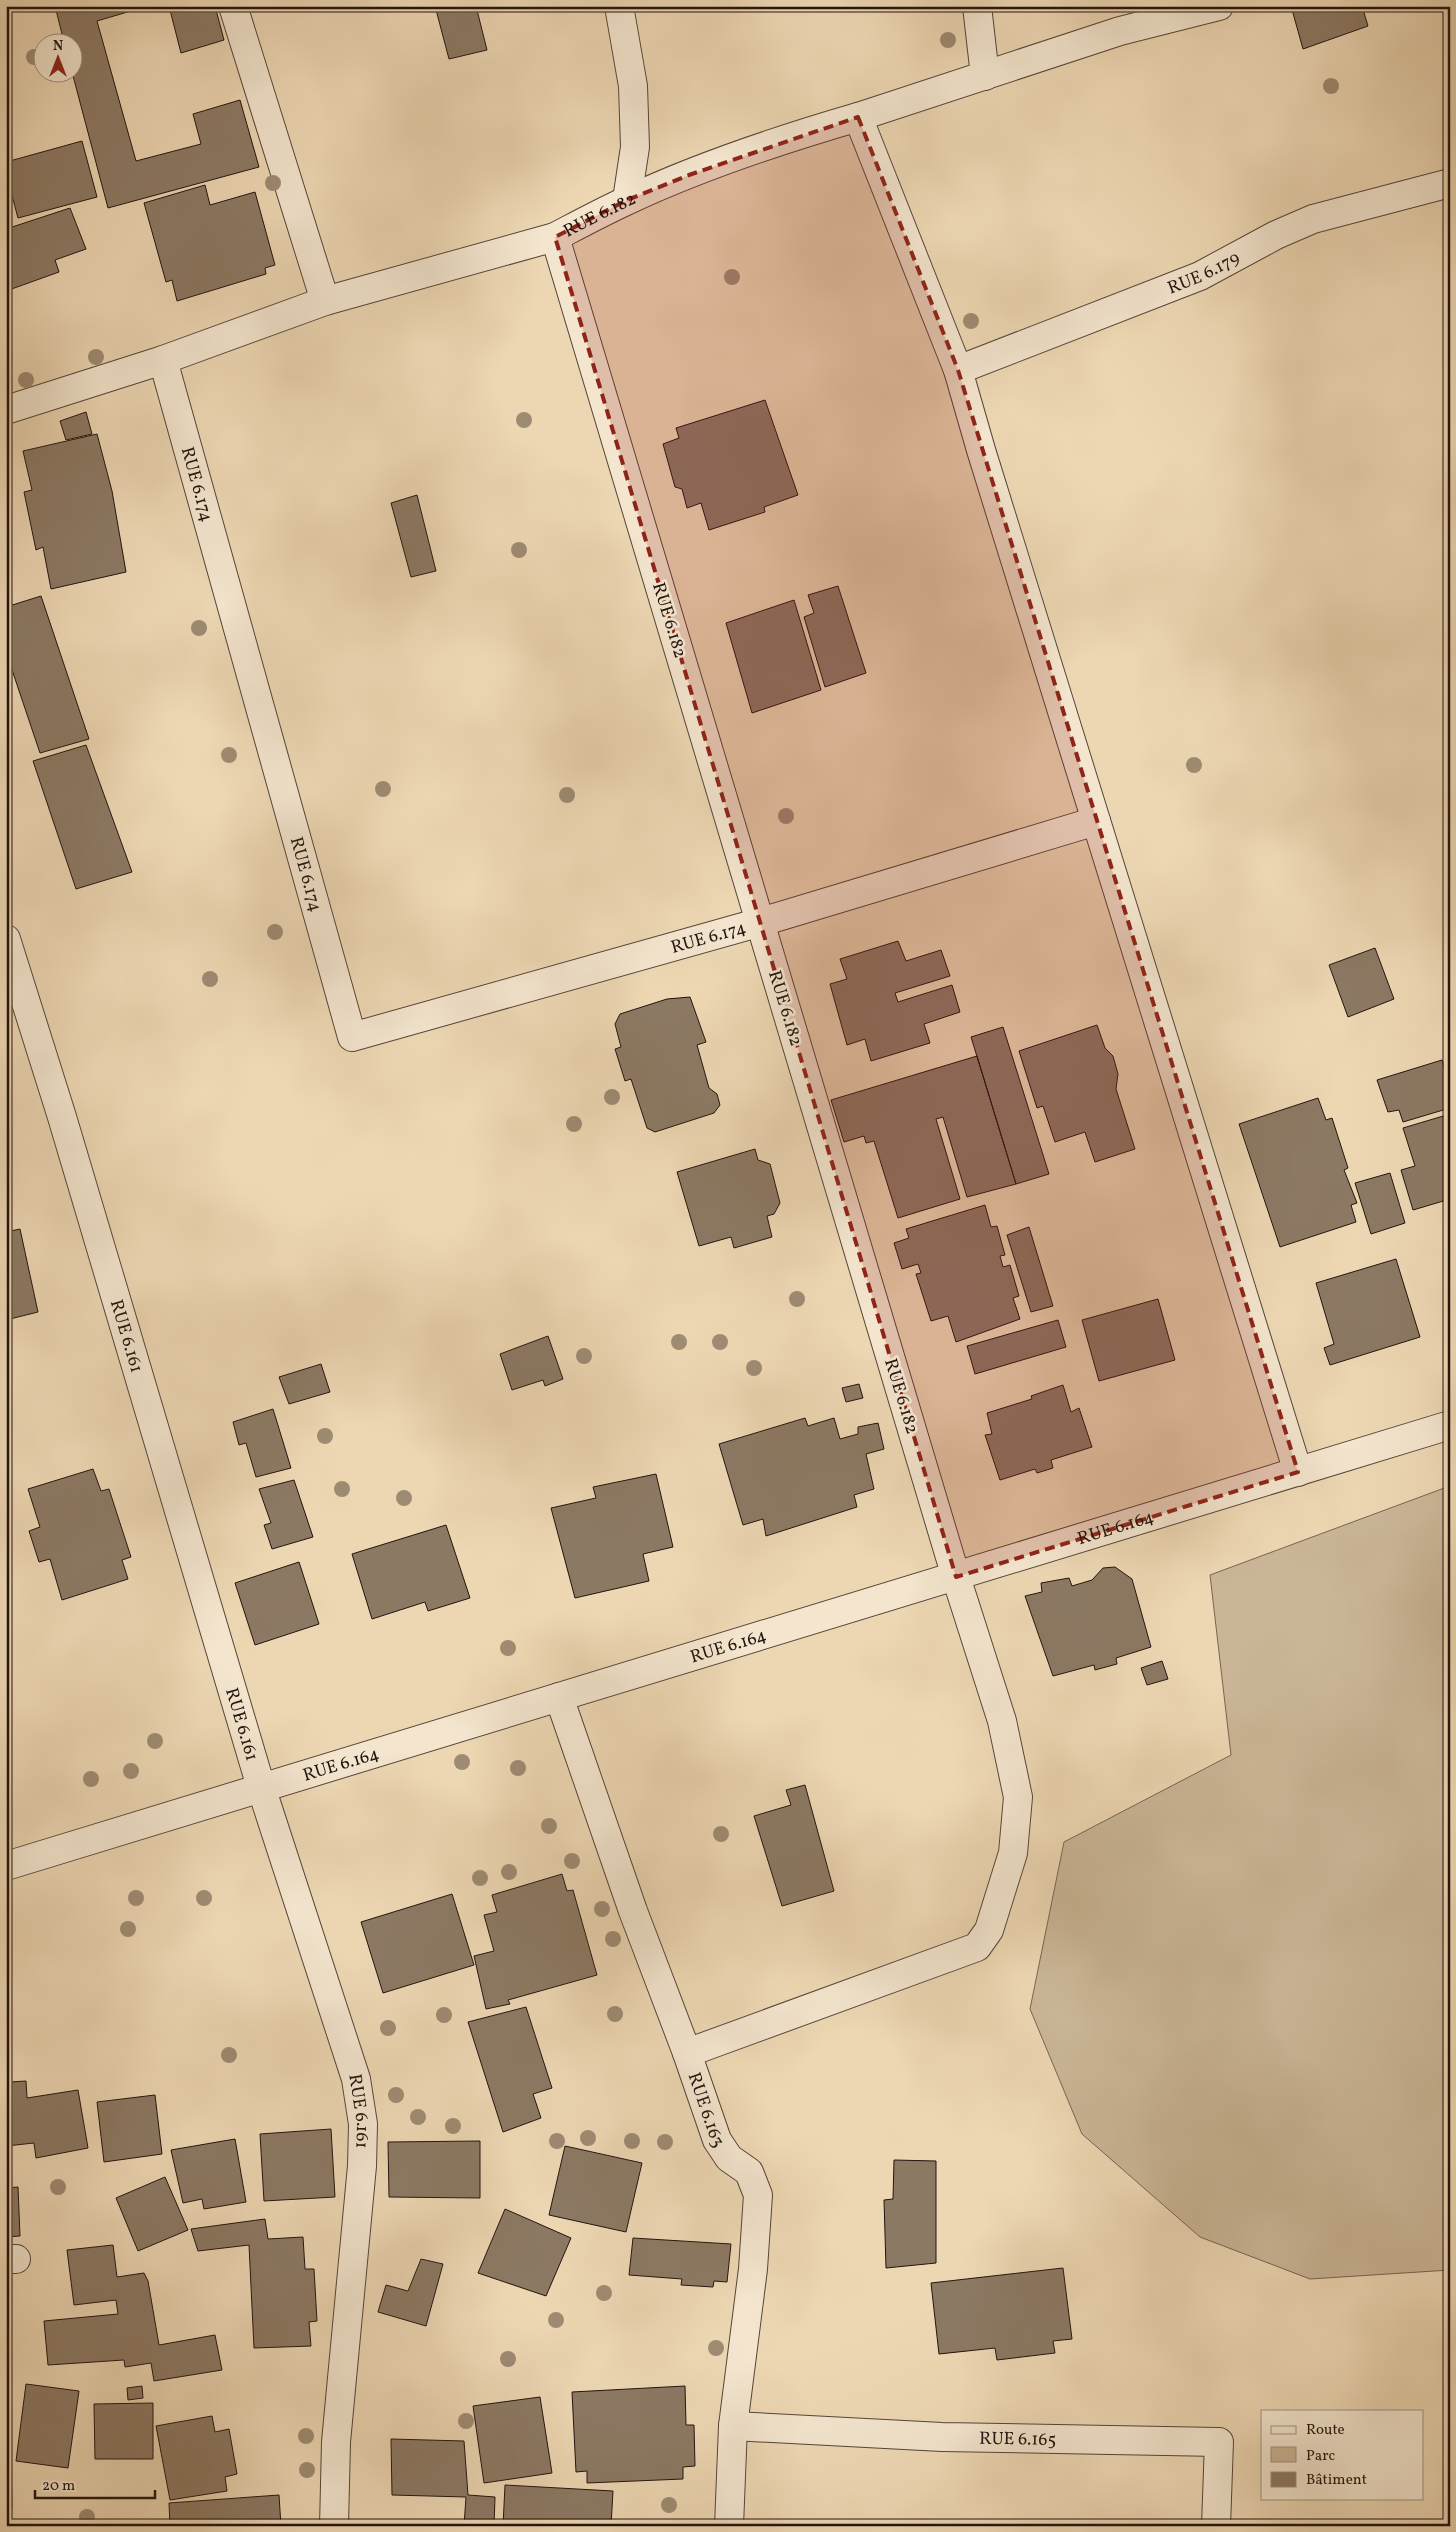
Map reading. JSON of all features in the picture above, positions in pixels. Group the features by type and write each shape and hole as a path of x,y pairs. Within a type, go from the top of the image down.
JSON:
{"street":[{"path":"233,6 325,301"},
{"path":"619,6 633,86 635,147 627,200"},
{"path":"977,6 984,76"},
{"name":"RUE 6.182","path":"687,2053 976,1948 984,1939 1013,1853 1018,1796 1002,1721 956,1577 554,237 627,200 790,137 858,117 1120,31 1219,6"},
{"path":"858,117 958,370 1298,1472"},
{"name":"RUE 6.179","path":"958,370 1200,276 1276,235 1313,219 1450,183"},
{"path":"6,410 163,360 325,301 554,237"},
{"name":"RUE 6.174","path":"163,360 352,1037 761,922 1096,821"},
{"name":"RUE 6.161","path":"6,939 62,1117 261,1787 356,2079 363,2124 362,2166 336,2442 334,2526"},
{"name":"RUE 6.164","path":"6,1866 1450,1425"},
{"name":"RUE 6.163","path":"558,1698 633,1911 687,2053 717,2140 729,2158 750,2172 758,2195 754,2269 734,2426 729,2526"},
{"name":"RUE 6.165","path":"734,2426 942,2438 1219,2442 1216,2526"}],"highlighted area":[{"path":"858,117 958,370 1298,1472 956,1577 555,237 627,200 689,175"}],"green space":[{"path":"1447,1487 1450,1495 1450,2270 1310,2279 1200,2237 1082,2134 1030,2009 1064,1842 1231,1755 1210,1575"}],"building":[{"path":"55,6 148,6 97,21 136,161 201,144 193,114 240,100 259,167 108,208 75,82 82,82 82,32 62,32"},
{"path":"169,6 215,6 224,40 181,53"},
{"path":"435,6 476,6 487,50 449,59"},
{"path":"1291,6 1362,6 1368,26 1303,49"},
{"path":"82,141 97,197 18,218 6,173 6,162"},
{"path":"205,185 210,205 255,192 275,265 265,268 266,274 177,301 172,280 166,282 144,203"},
{"path":"6,191 12,214 6,216"},
{"path":"70,208 86,249 55,260 59,272 6,291 6,229"},
{"path":"765,400 798,495 764,507 765,512 709,530 701,503 687,508 682,489 675,487 663,444 679,438 676,428"},
{"path":"86,412 92,434 66,440 60,421"},
{"path":"97,434 112,491 126,572 51,589 43,547 36,550 24,492 32,490 23,451"},
{"path":"417,495 436,571 411,577 391,503"},
{"path":"838,586 866,673 825,687 804,617 814,613 808,595"},
{"path":"41,596 89,739 40,753 6,652 6,607"},
{"path":"794,600 821,690 752,713 726,623"},
{"path":"86,745 132,872 76,889 33,761"},
{"path":"898,941 906,961 941,950 950,976 895,993 898,1002 952,985 960,1012 924,1024 930,1043 871,1061 865,1039 847,1045 830,984 847,979 840,959"},
{"path":"1375,948 1394,999 1348,1017 1329,965"},
{"path":"690,997 706,1042 697,1045 709,1088 717,1094 720,1105 714,1113 655,1132 647,1128 631,1079 625,1081 615,1049 621,1047 615,1024 620,1014 667,999"},
{"path":"1097,1025 1105,1048 1113,1056 1118,1074 1116,1089 1135,1149 1095,1162 1085,1132 1055,1142 1043,1106 1037,1108 1019,1051"},
{"path":"1003,1027 1049,1174 1016,1184 971,1037"},
{"path":"977,1056 1016,1184 967,1197 943,1117 936,1119 960,1199 898,1218 874,1141 866,1143 864,1136 844,1142 831,1100"},
{"path":"1442,1060 1450,1085 1450,1108 1403,1122 1399,1110 1388,1112 1377,1080"},
{"path":"1318,1098 1326,1120 1332,1118 1348,1168 1344,1170 1357,1203 1351,1205 1356,1222 1280,1247 1239,1124"},
{"path":"1450,1114 1450,1199 1413,1210 1401,1170 1415,1166 1403,1128"},
{"path":"755,1149 758,1160 770,1164 780,1203 774,1214 767,1216 772,1237 734,1248 731,1237 699,1246 677,1172"},
{"path":"1390,1173 1405,1223 1371,1234 1355,1183"},
{"path":"985,1205 991,1227 997,1226 1005,1255 1000,1256 1003,1267 1010,1265 1019,1296 1013,1298 1020,1319 956,1342 948,1316 931,1321 916,1274 921,1273 918,1264 902,1269 894,1243 909,1238 906,1229"},
{"path":"1029,1227 1053,1306 1031,1312 1007,1235"},
{"path":"20,1229 38,1312 6,1320 6,1232"},
{"path":"1396,1259 1420,1337 1330,1365 1324,1348 1334,1344 1316,1283"},
{"path":"1158,1299 1175,1360 1099,1381 1082,1320"},
{"path":"1058,1320 1066,1347 975,1374 967,1346"},
{"path":"548,1336 563,1379 545,1386 543,1380 512,1390 500,1354"},
{"path":"321,1364 330,1392 289,1404 279,1377"},
{"path":"859,1384 863,1398 846,1402 842,1388"},
{"path":"1063,1385 1071,1412 1079,1408 1092,1447 1051,1460 1053,1468 1037,1473 1035,1469 1000,1480 985,1435 992,1434 987,1413 1032,1399 1031,1396"},
{"path":"273,1409 291,1468 256,1477 246,1443 239,1445 233,1422"},
{"path":"805,1418 808,1426 834,1418 840,1439 858,1434 858,1427 878,1423 884,1449 866,1454 874,1489 854,1495 857,1507 766,1536 763,1519 743,1525 719,1444"},
{"path":"93,1469 101,1491 109,1489 131,1557 122,1560 128,1579 62,1600 50,1559 39,1562 29,1531 40,1527 28,1489"},
{"path":"656,1474 673,1547 643,1554 649,1581 575,1598 551,1508 596,1498 593,1487"},
{"path":"294,1480 313,1537 272,1549 264,1525 271,1523 259,1489"},
{"path":"446,1525 470,1598 428,1611 425,1602 372,1619 352,1554"},
{"path":"299,1562 319,1624 255,1645 235,1583"},
{"path":"1115,1567 1132,1579 1151,1647 1116,1658 1117,1664 1095,1670 1094,1665 1053,1676 1025,1596 1042,1592 1041,1583 1069,1578 1072,1586 1092,1580 1103,1568"},
{"path":"1162,1661 1168,1679 1147,1685 1141,1668"},
{"path":"805,1785 834,1891 782,1906 754,1816 791,1805 786,1790"},
{"path":"562,1874 567,1891 573,1890 597,1975 508,2000 510,2004 486,2009 474,1956 494,1951 484,1915 497,1912 492,1895"},
{"path":"452,1894 474,1965 383,1993 361,1922"},
{"path":"526,2007 552,2088 533,2094 541,2118 503,2132 468,2022"},
{"path":"10,2076 10,2082 26,2081 27,2098 78,2090 88,2148 36,2158 34,2143 6,2146 6,2077"},
{"path":"155,2095 162,2154 104,2162 97,2102"},
{"path":"331,2129 335,2197 264,2201 260,2134"},
{"path":"235,2139 246,2202 204,2209 202,2199 183,2203 171,2150"},
{"path":"480,2141 480,2198 389,2197 388,2142"},
{"path":"565,2146 642,2163 626,2232 549,2215"},
{"path":"894,2160 936,2161 936,2263 886,2268 884,2200 893,2199"},
{"path":"165,2177 188,2230 138,2251 116,2198"},
{"path":"18,2187 20,2236 6,2237 6,2188"},
{"path":"505,2209 571,2238 546,2296 478,2273"},
{"path":"265,2219 268,2239 303,2237 305,2269 314,2269 317,2321 309,2322 311,2346 254,2348 249,2245 198,2251 191,2229"},
{"path":"633,2238 731,2244 727,2282 714,2281 713,2287 681,2285 682,2279 629,2275"},
{"path":"113,2245 117,2277 144,2273 148,2281 159,2345 215,2335 222,2370 154,2381 151,2363 125,2367 124,2360 48,2365 44,2321 118,2314 116,2300 74,2305 67,2250"},
{"path":"421,2259 443,2264 426,2326 378,2312 386,2285 408,2291"},
{"path":"1063,2268 1072,2339 1053,2341 1055,2353 997,2360 995,2348 939,2354 931,2283"},
{"path":"26,2384 79,2391 68,2468 16,2461"},
{"path":"142,2386 143,2398 128,2400 127,2388"},
{"path":"685,2386 686,2425 694,2425 695,2466 683,2467 683,2479 587,2483 587,2471 576,2472 572,2392"},
{"path":"540,2397 552,2473 484,2483 473,2406"},
{"path":"153,2403 153,2459 95,2459 94,2404"},
{"path":"212,2416 215,2432 229,2429 237,2474 225,2477 227,2491 170,2500 156,2426"},
{"path":"391,2439 464,2441 468,2495 495,2497 494,2526 464,2526 466,2497 392,2495"},
{"path":"6,2457 11,2457 12,2509 6,2508"},
{"path":"505,2485 613,2491 611,2526 503,2526"},
{"path":"279,2495 281,2526 170,2526 169,2503"}]}
